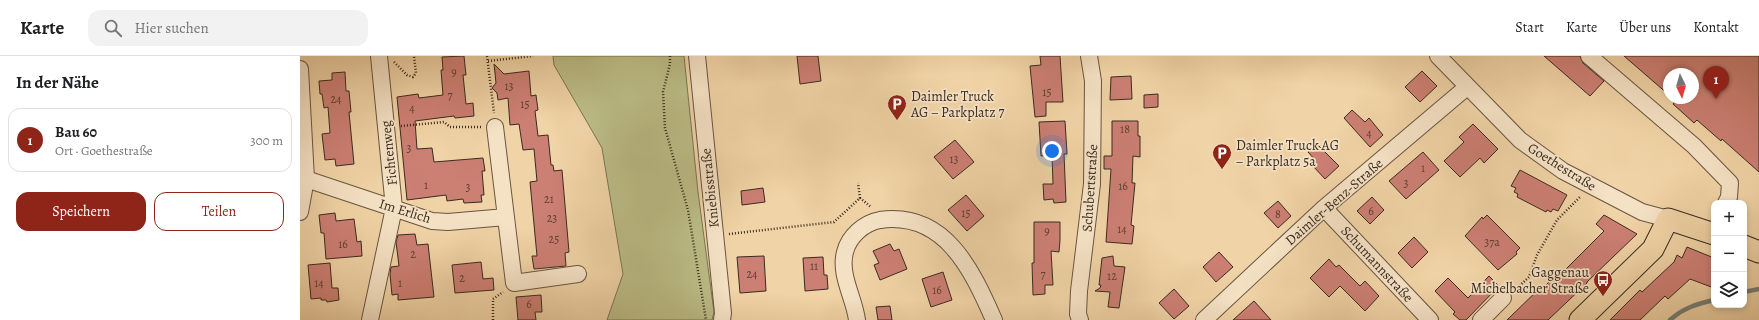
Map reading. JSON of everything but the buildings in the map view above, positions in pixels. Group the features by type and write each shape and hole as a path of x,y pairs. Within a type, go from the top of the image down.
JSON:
{"main road":[{"name":"Goethestraße","path":"1668,219 1711,230"},
{"path":"1580,320 1653,249 1668,219"},
{"path":"1747,247 1759,252"}],"street":[{"name":"Kniebisstraße","path":"697,56 723,313 722,320"},
{"name":"Schubertstraße","path":"1080,320 1078,314 1079,291 1092,184 1093,81 1089,56"},
{"name":"Goethestraße","path":"1438,56 1520,140 1563,171 1642,212 1668,219"},
{"path":"1589,56 1694,146 1730,183 1728,200"},
{"name":"Fichtenweg","path":"370,320 394,208 386,127 386,58"},
{"path":"300,69 306,179 300,212"},
{"name":"Daimler-Benz-Straße","path":"1204,320 1324,208 1467,87"},
{"path":"495,126 514,282 578,274"},
{"name":"Im Erlich","path":"306,179 432,221 448,222 506,217"},
{"name":"Schumannstraße","path":"1324,208 1430,320"},
{"path":"857,320 855,306 844,274 845,251 852,238 861,228 876,221 887,219 905,220 922,225 944,238 962,258 980,290 994,320"},
{"path":"1481,320 1503,298"}],"path":[{"path":"386,58 407,75 413,77 416,73 414,56"},
{"path":"386,127 444,122 450,127 495,126 487,56"},
{"path":"488,61 534,56"},
{"path":"670,56 670,64 664,92 665,128 688,210 706,320"},
{"path":"715,236 834,222 860,198 858,183"},
{"path":"1503,298 1509,297 1529,277 1537,255 1557,220 1592,186"},
{"path":"492,320 493,299 514,282"}],"green space":[{"path":"553,56 684,56 698,192 714,312 712,320 607,320 623,274 602,148 554,65"}],"waterway":[{"path":"1747,291 1759,289"},
{"path":"1670,320 1680,312 1690,307 1711,301"}],"place":[{"name":"Bau 60","path":"1716,99"},
{"name":"Daimler Truck AG − Parkplatz 7","path":"897,121"},
{"name":"Daimler Truck AG − Parkplatz 5a","path":"1222,170"},
{"name":"Gaggenau Michelbacher Straße","path":"1603,297"}]}
